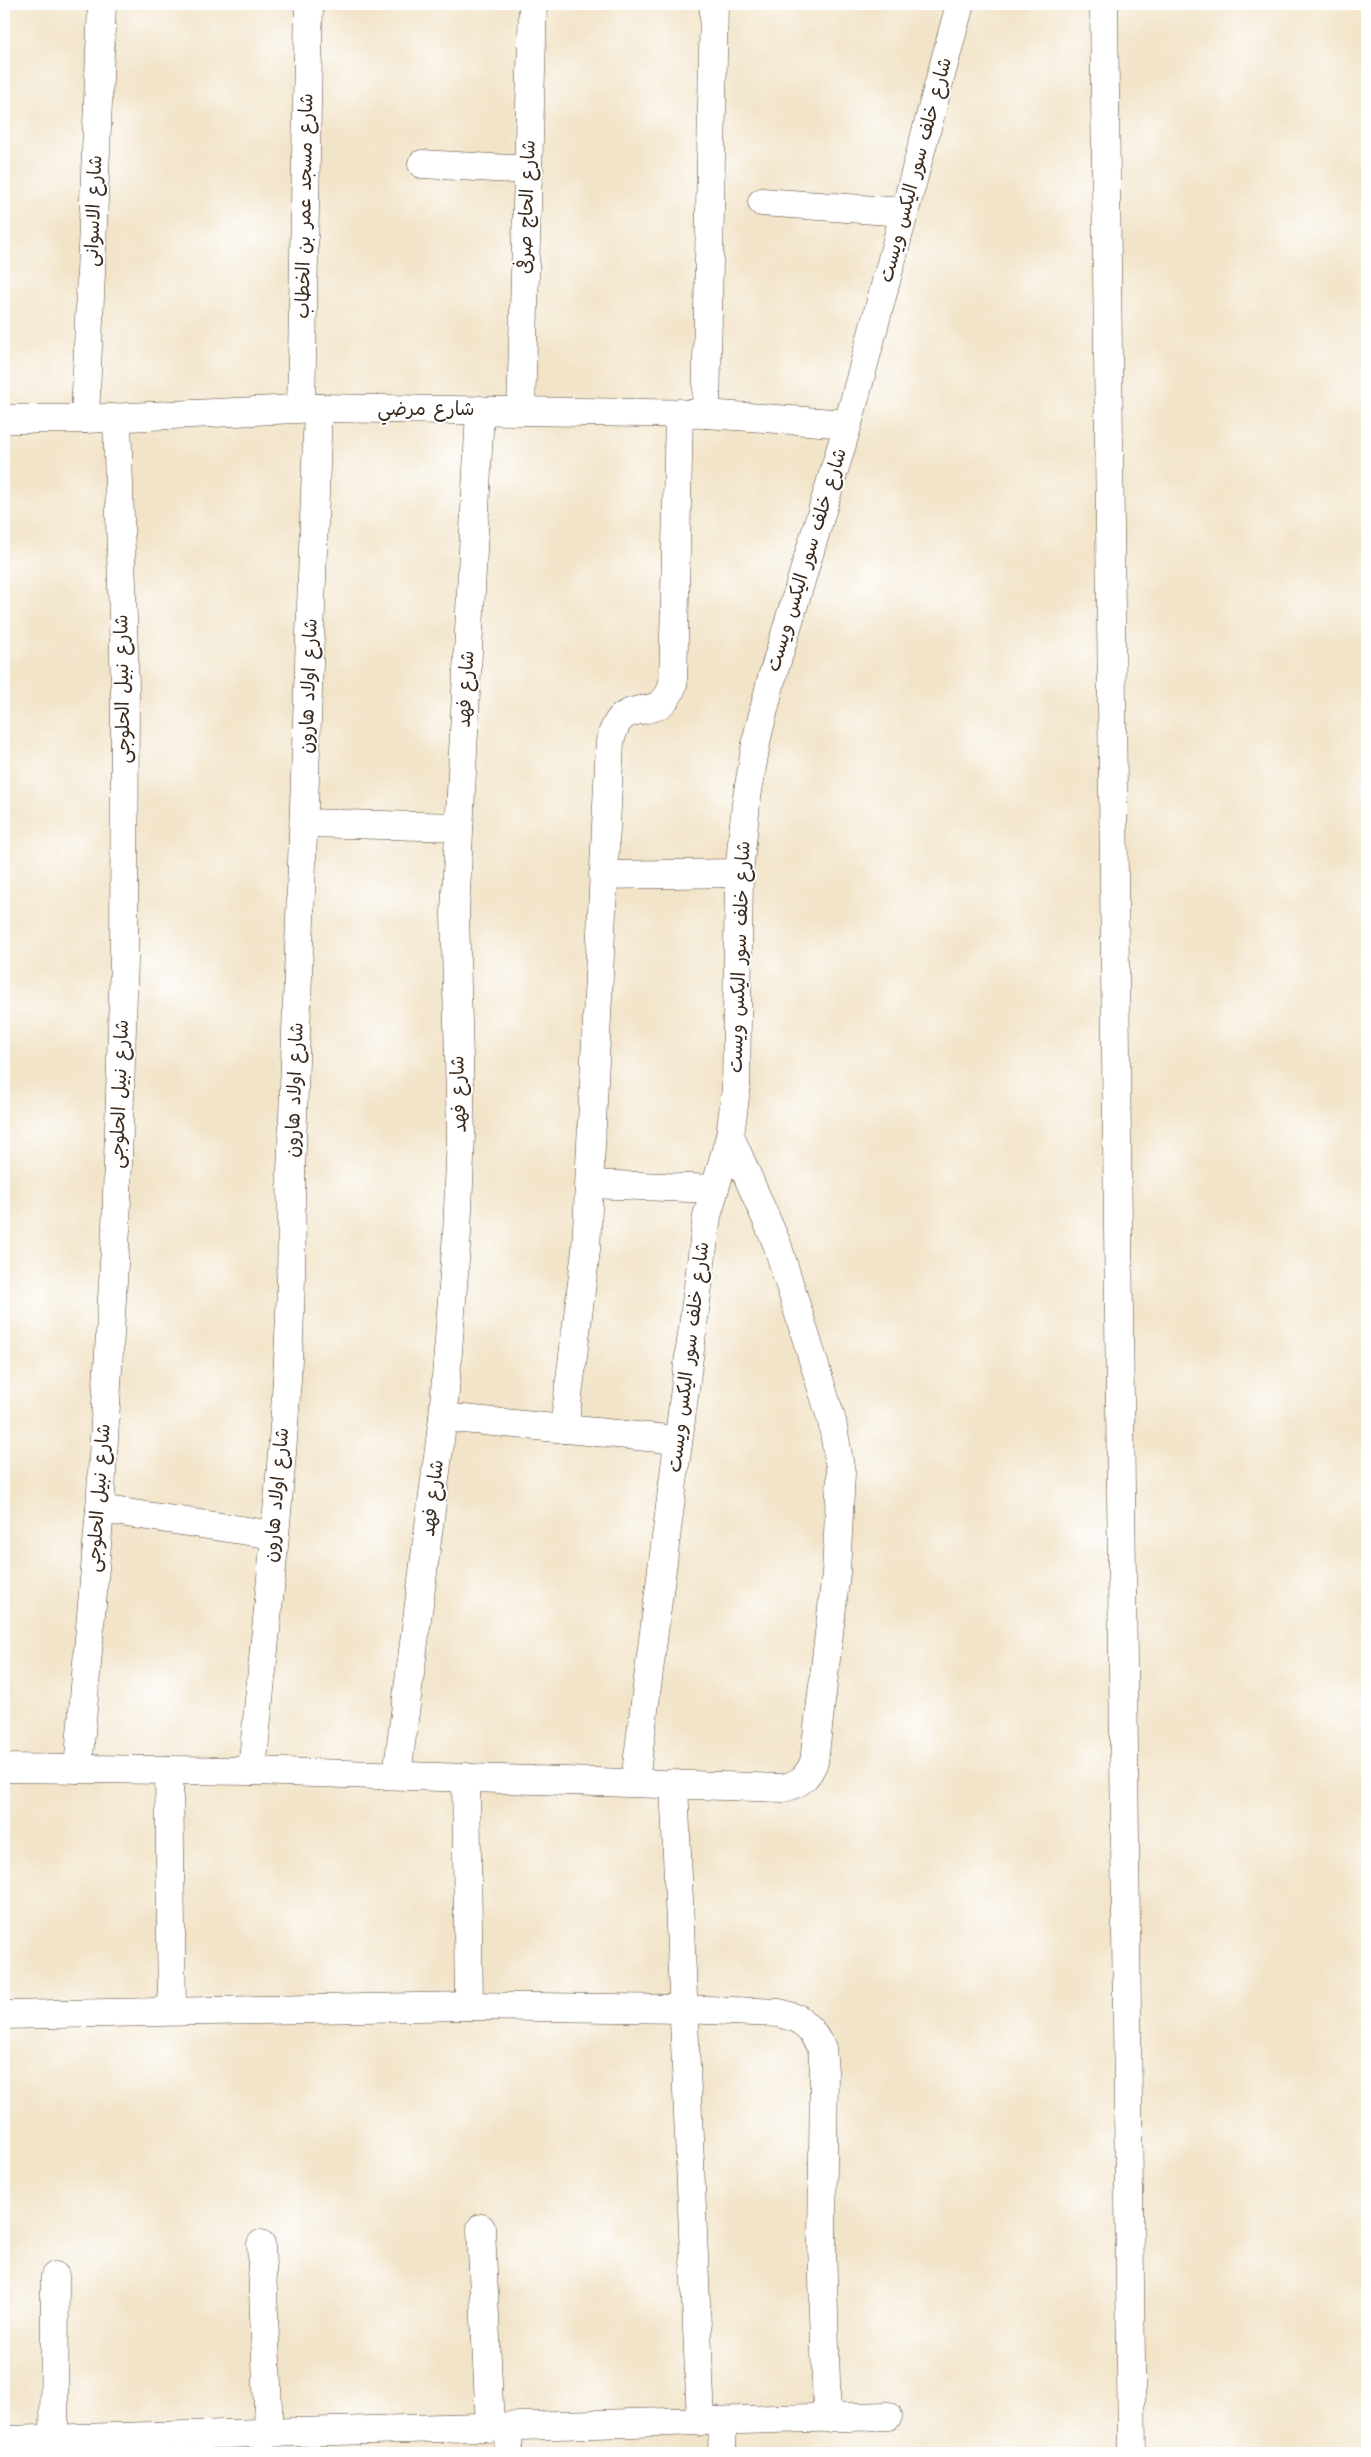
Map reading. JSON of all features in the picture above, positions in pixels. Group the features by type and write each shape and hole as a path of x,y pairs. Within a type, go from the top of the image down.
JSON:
{"street":[{"name":"شارع الاسوانى","path":"85,419 102,4"},
{"name":"شارع مسجد عمر بن الخطاب","path":"309,4 309,408"},
{"name":"شارع الحاج صرفى","path":"522,410 533,4"},
{"path":"706,414 714,4"},
{"name":"شارع خلف سور اليكس ويست","path":"635,1781 707,1216 730,1136 736,1089 738,1035 737,917 746,803 766,700 848,424 960,4"},
{"path":"1104,4 1132,2453"},
{"path":"422,164 529,170"},
{"path":"762,202 904,212"},
{"name":"شارع مرضي","path":"4,420 117,418 309,408 679,413 848,424"},
{"name":"شارع اولاد هارون","path":"252,1771 283,1432 293,1260 292,1174 305,823 309,408"},
{"name":"شارع فهد","path":"397,1775 443,1417 457,1234 461,1134 455,913 480,410"},
{"path":"564,1429 586,1250 610,742 613,727 620,717 634,710 653,709 662,704 669,696 673,685 679,413"},
{"name":"شارع نبيل الحلوجى","path":"78,1769 100,1509 116,1229 124,959 124,688 117,418"},
{"path":"305,823 459,827"},
{"path":"603,875 739,873"},
{"path":"4,1768 252,1771 635,1781 783,1788 798,1785 808,1776 814,1762 836,1573 841,1473 832,1421 776,1244 730,1136"},
{"path":"590,1184 714,1189"},
{"path":"443,1417 678,1440"},
{"path":"100,1509 274,1534"},
{"path":"169,1770 172,2012"},
{"path":"466,1777 469,2006"},
{"path":"674,1783 683,2009 712,2422 722,2453"},
{"path":"4,2014 469,2006 683,2009 779,2013 799,2019 811,2031 822,2048 824,2070 822,2242 827,2418"},
{"path":"481,2228 499,2427 508,2453"},
{"path":"261,2244 283,2439"},
{"path":"55,2276 55,2446"},
{"path":"4,2440 55,2446 283,2439 499,2427 888,2416"}]}
